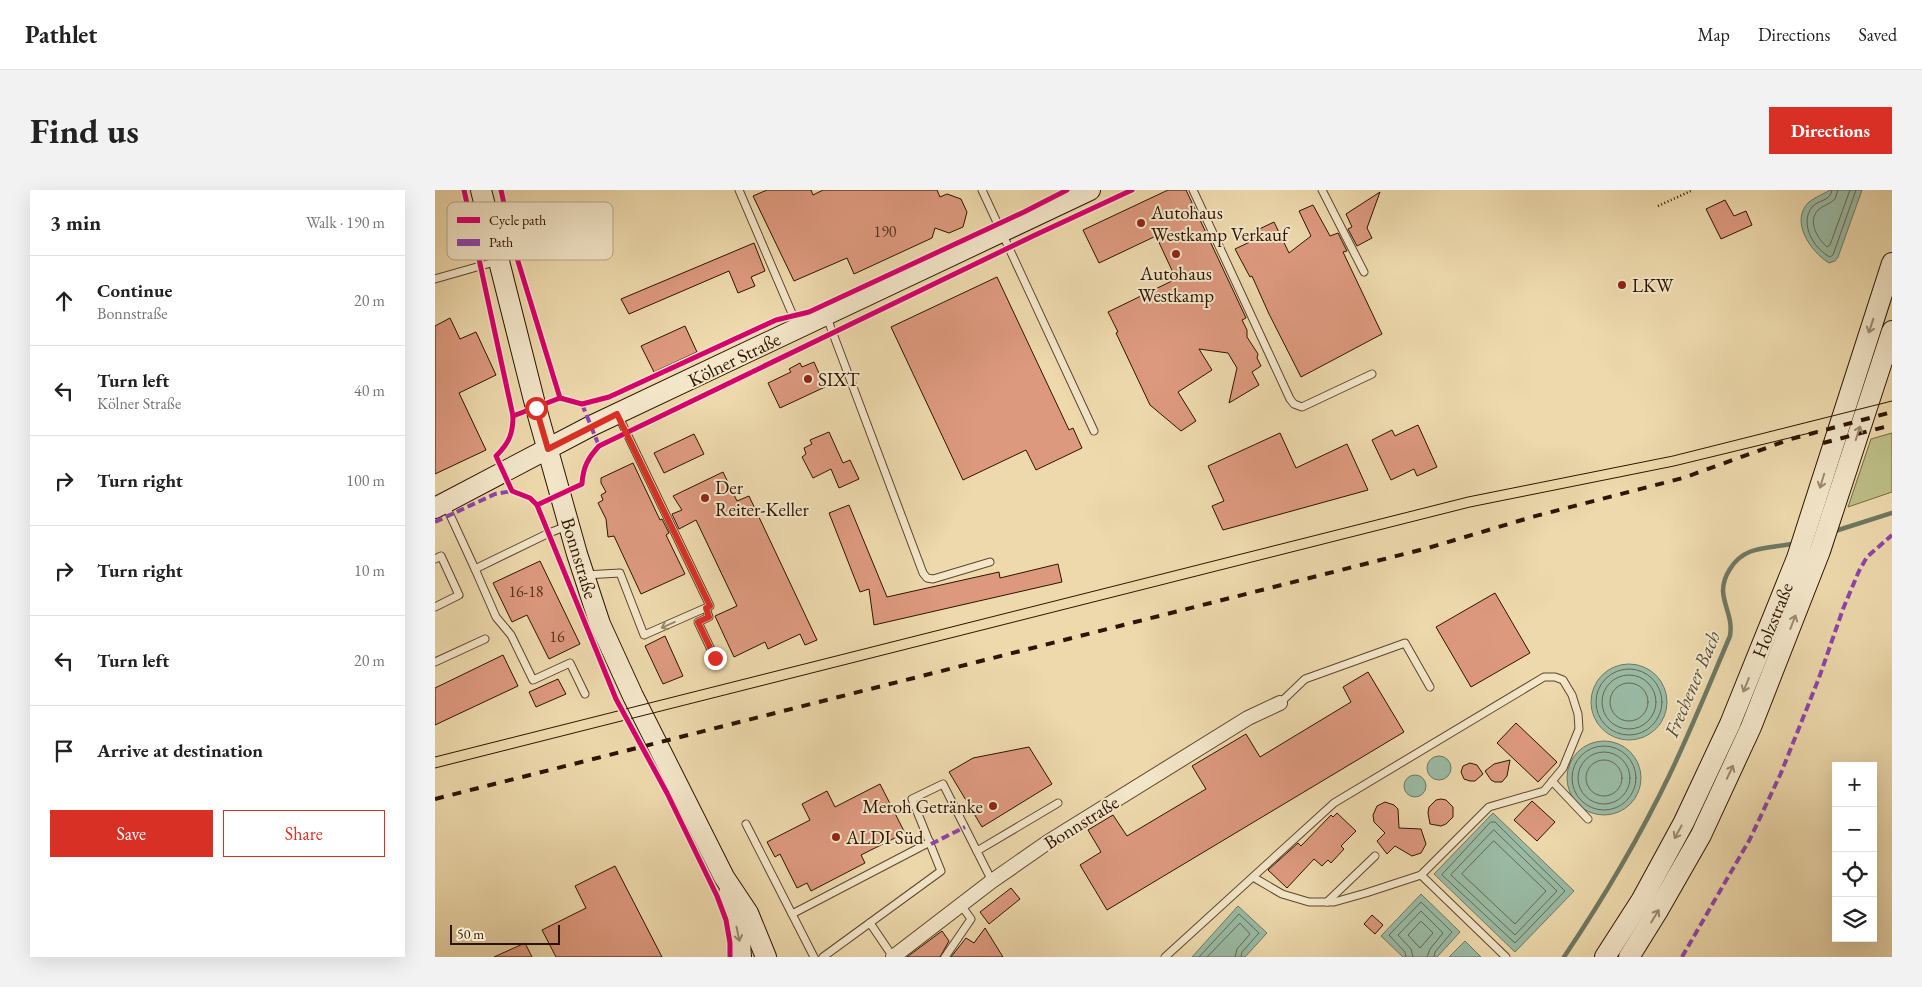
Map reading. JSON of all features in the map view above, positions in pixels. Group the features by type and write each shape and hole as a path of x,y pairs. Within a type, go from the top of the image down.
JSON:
{"main road":[{"name":"Kölner Straße","path":"440,506 617,414 1000,233 1070,194 1090,190"},
{"name":"Bonnstraße","path":"498,261 548,449 600,624 629,687 724,877 748,913 766,957"},
{"name":"Holzstraße","path":"1605,957 1641,901 1684,822 1730,724 1797,558 1892,263"},
{"name":"Holzstraße","path":"1629,957 1657,912 1705,826 1751,727 1820,551 1892,331"},
{"name":"Bonnstraße","path":"724,877 740,941 741,957"}],"street":[{"name":"Bonnstraße","path":"893,957 993,881 1049,842 1240,723 1281,703"}],"lane":[{"path":"739,190 798,328"},
{"path":"982,190 1000,233 1094,431"},
{"path":"1193,190 1294,404 1302,407 1372,374"},
{"path":"1322,190 1364,272"},
{"path":"435,279 498,261"},
{"path":"826,315 923,573 927,578 933,579 989,562"},
{"path":"584,575 620,573 644,635 710,606 617,414"},
{"path":"440,506 475,569 496,617 511,635 533,680 570,663 585,694"},
{"path":"475,569 549,533 570,525"},
{"path":"435,559 441,556 459,596 435,607"},
{"path":"706,608 709,617 698,622 715,658"},
{"path":"435,662 485,639"},
{"path":"1281,703 1305,679 1405,643 1430,687"},
{"path":"1165,957 1334,803 1544,677 1555,677 1563,680 1572,695 1578,714 1579,729 1563,768 1545,791 1489,807 1421,875 1334,902 1309,902 1282,894 1253,877"},
{"path":"1552,781 1588,819"},
{"path":"823,957 941,871 912,799 943,784 993,881"},
{"path":"977,851 1058,803"},
{"path":"746,824 814,957"},
{"path":"792,914 930,842"},
{"path":"1327,902 1375,856"},
{"path":"1421,875 1506,957"},
{"path":"945,957 971,919 961,905"},
{"path":"870,923 893,957"}],"path":[{"path":"1658,206 1693,190"}],"green space":[{"path":"1892,433 1892,492 1848,507 1871,439"}],"water":[{"path":"1830,190 1862,190 1838,257 1835,261 1829,263 1809,244 1802,227 1801,218 1803,210 1809,202"},
{"path":"1629,664 1643,667 1656,675 1664,688 1667,702 1664,716 1656,729 1643,737 1629,740 1615,737 1602,729 1594,716 1591,702 1594,688 1602,675 1615,667"},
{"path":"1597,741 1611,741 1625,747 1635,757 1641,771 1641,785 1635,799 1625,809 1611,815 1597,815 1583,809 1573,799 1567,785 1567,771 1573,757 1583,747"},
{"path":"1439,756 1444,757 1450,763 1450,773 1444,779 1439,780 1434,779 1428,773 1427,768 1428,763 1434,757"},
{"path":"1415,775 1425,782 1426,786 1419,796 1415,797 1405,790 1404,786 1411,776"},
{"path":"1493,813 1574,891 1515,952 1434,874"},
{"path":"1421,894 1460,932 1437,957 1403,957 1381,936"},
{"path":"1238,906 1267,933 1245,957 1192,957"},
{"path":"1465,941 1481,957 1449,957"}],"building":[{"path":"767,190 811,190 813,195 823,190 937,190 940,197 947,194 961,199 967,212 963,227 949,233 935,228 932,238 854,274 847,258 794,281 753,196"},
{"path":"1168,190 1186,190 1246,318 1242,320 1247,330 1247,337 1258,354 1257,358 1261,366 1252,372 1259,385 1229,403 1237,368 1228,353 1199,349 1212,370 1178,392 1196,421 1181,431 1150,405 1108,312 1176,279 1156,236 1099,263 1083,230"},
{"path":"1380,192 1367,228 1372,238 1357,246 1348,229 1352,227 1346,214"},
{"path":"1725,200 1734,216 1746,211 1752,225 1721,239 1706,209"},
{"path":"1313,205 1330,236 1338,233 1347,251 1343,252 1382,334 1301,377 1252,276 1250,277 1235,249 1254,240 1251,233 1274,222 1289,253 1311,236 1299,211"},
{"path":"754,243 765,271 751,277 755,286 738,293 729,271 629,314 621,299"},
{"path":"997,277 1069,430 1073,428 1082,448 1036,470 1026,450 963,480 891,327"},
{"path":"450,318 460,339 476,332 496,375 459,393 486,450 435,474 435,326"},
{"path":"685,326 697,352 654,372 641,346"},
{"path":"814,362 825,387 780,408 768,383 791,372 789,369 800,363 802,367"},
{"path":"1418,425 1437,467 1417,476 1414,469 1391,480 1372,440 1392,430 1395,436"},
{"path":"829,432 843,463 850,460 859,479 839,488 831,469 813,478 802,457 806,454 804,448 812,444 810,440"},
{"path":"1280,433 1296,468 1347,444 1368,490 1223,530 1212,506 1224,501 1208,466"},
{"path":"694,434 704,454 664,473 654,453"},
{"path":"633,463 660,520 662,519 669,533 666,535 685,574 641,594 614,536 608,537 606,519 598,503 603,500 601,495 606,492 601,483 601,478"},
{"path":"723,472 737,501 749,496 817,640 805,645 800,634 768,649 765,642 734,657 715,616 737,606 696,520 679,529 672,514 682,510 673,496"},
{"path":"849,505 887,597 999,572 1000,578 1058,564 1062,582 874,625 869,589 860,592 829,513"},
{"path":"540,561 580,644 549,659 527,615 512,622 493,583"},
{"path":"1495,593 1530,653 1471,687 1436,627"},
{"path":"665,636 683,676 663,684 645,646"},
{"path":"503,655 518,686 435,725 435,688"},
{"path":"1368,672 1404,732 1107,910 1080,865 1101,852 1088,830 1113,815 1127,836 1206,789 1192,766 1246,734 1260,757 1351,702 1343,687"},
{"path":"558,679 566,694 536,707 529,692"},
{"path":"1516,723 1557,762 1538,782 1497,743"},
{"name":"Meroh Getränke","path":"1029,747 1052,784 982,827 949,772 973,758"},
{"path":"1510,760 1507,776 1502,782 1491,780 1485,771 1494,764"},
{"path":"1470,763 1477,765 1483,774 1475,781 1464,779 1461,772 1463,766"},
{"name":"ALDI Süd","path":"880,784 905,833 861,855 865,863 811,891 807,883 797,888 780,854 775,857 767,842 810,820 802,804 827,791 835,807"},
{"path":"1436,800 1446,800 1453,807 1453,817 1441,826 1430,824 1429,807"},
{"path":"1532,801 1555,822 1537,841 1514,820"},
{"path":"1385,802 1394,805 1398,809 1399,828 1421,829 1426,844 1421,853 1412,856 1395,846 1387,854 1377,841 1385,833 1374,822 1373,815 1377,806"},
{"path":"1337,813 1356,831 1341,846 1344,849 1331,863 1328,860 1322,866 1314,859 1287,888 1268,870 1298,843 1301,846 1331,815 1333,817"},
{"path":"615,866 662,957 556,957 542,930 586,908 575,886"},
{"path":"1011,888 1020,899 989,924 980,912"},
{"path":"1372,915 1383,925 1375,934 1364,924"},
{"path":"985,928 1003,957 951,957 966,938 974,943"},
{"path":"942,931 949,941 940,957 907,957"},
{"path":"525,943 532,957 494,957"}],"waterway":[{"name":"Frechener Bach","path":"1832,532 1892,513"},
{"name":"Frechener Bach","path":"1564,957 1593,913 1633,845 1669,776 1730,636 1731,630 1723,591 1726,576 1736,561 1751,551 1796,543"}],"tram line":[{"path":"435,757 1468,497 1673,456 1892,401"},
{"path":"435,768 1470,507 1674,466 1818,431"}],"railway":[{"path":"435,799 1428,548 1532,517 1683,478 1791,439 1892,412"},
{"path":"1823,443 1892,425"}],"marked path":[{"path":"582,404 599,446"},
{"path":"435,522 495,494 512,491"},
{"path":"1682,957 1750,839 1781,773 1859,571 1867,557 1892,535"},
{"path":"931,844 965,827"}],"cycle path":[{"path":"464,190 467,202"},
{"path":"501,190 504,202"},
{"path":"730,957 730,943 726,920 717,896 667,793 616,699 537,505 530,498 512,491 496,456 509,438 513,416 560,398 582,404 609,397 776,320 809,312 1024,212 1067,190"},
{"path":"537,505 582,484 587,463 599,446 1132,190"},
{"path":"479,260 513,416"},
{"path":"518,260 560,398"}],"place":[{"name":"Autohaus Westkamp Verkauf","path":"1141,223"},
{"name":"Autohaus Westkamp","path":"1176,254"},
{"name":"LKW","path":"1622,285"},
{"name":"SIXT","path":"808,379"},
{"name":"Der Reiter-Keller","path":"705,498"},
{"name":"Meroh Getränke","path":"993,806"},
{"name":"ALDI Süd","path":"836,837"}],"route":[{"path":"536,408 548,449 617,414 710,606 706,608 709,617 698,622 715,658"}]}
